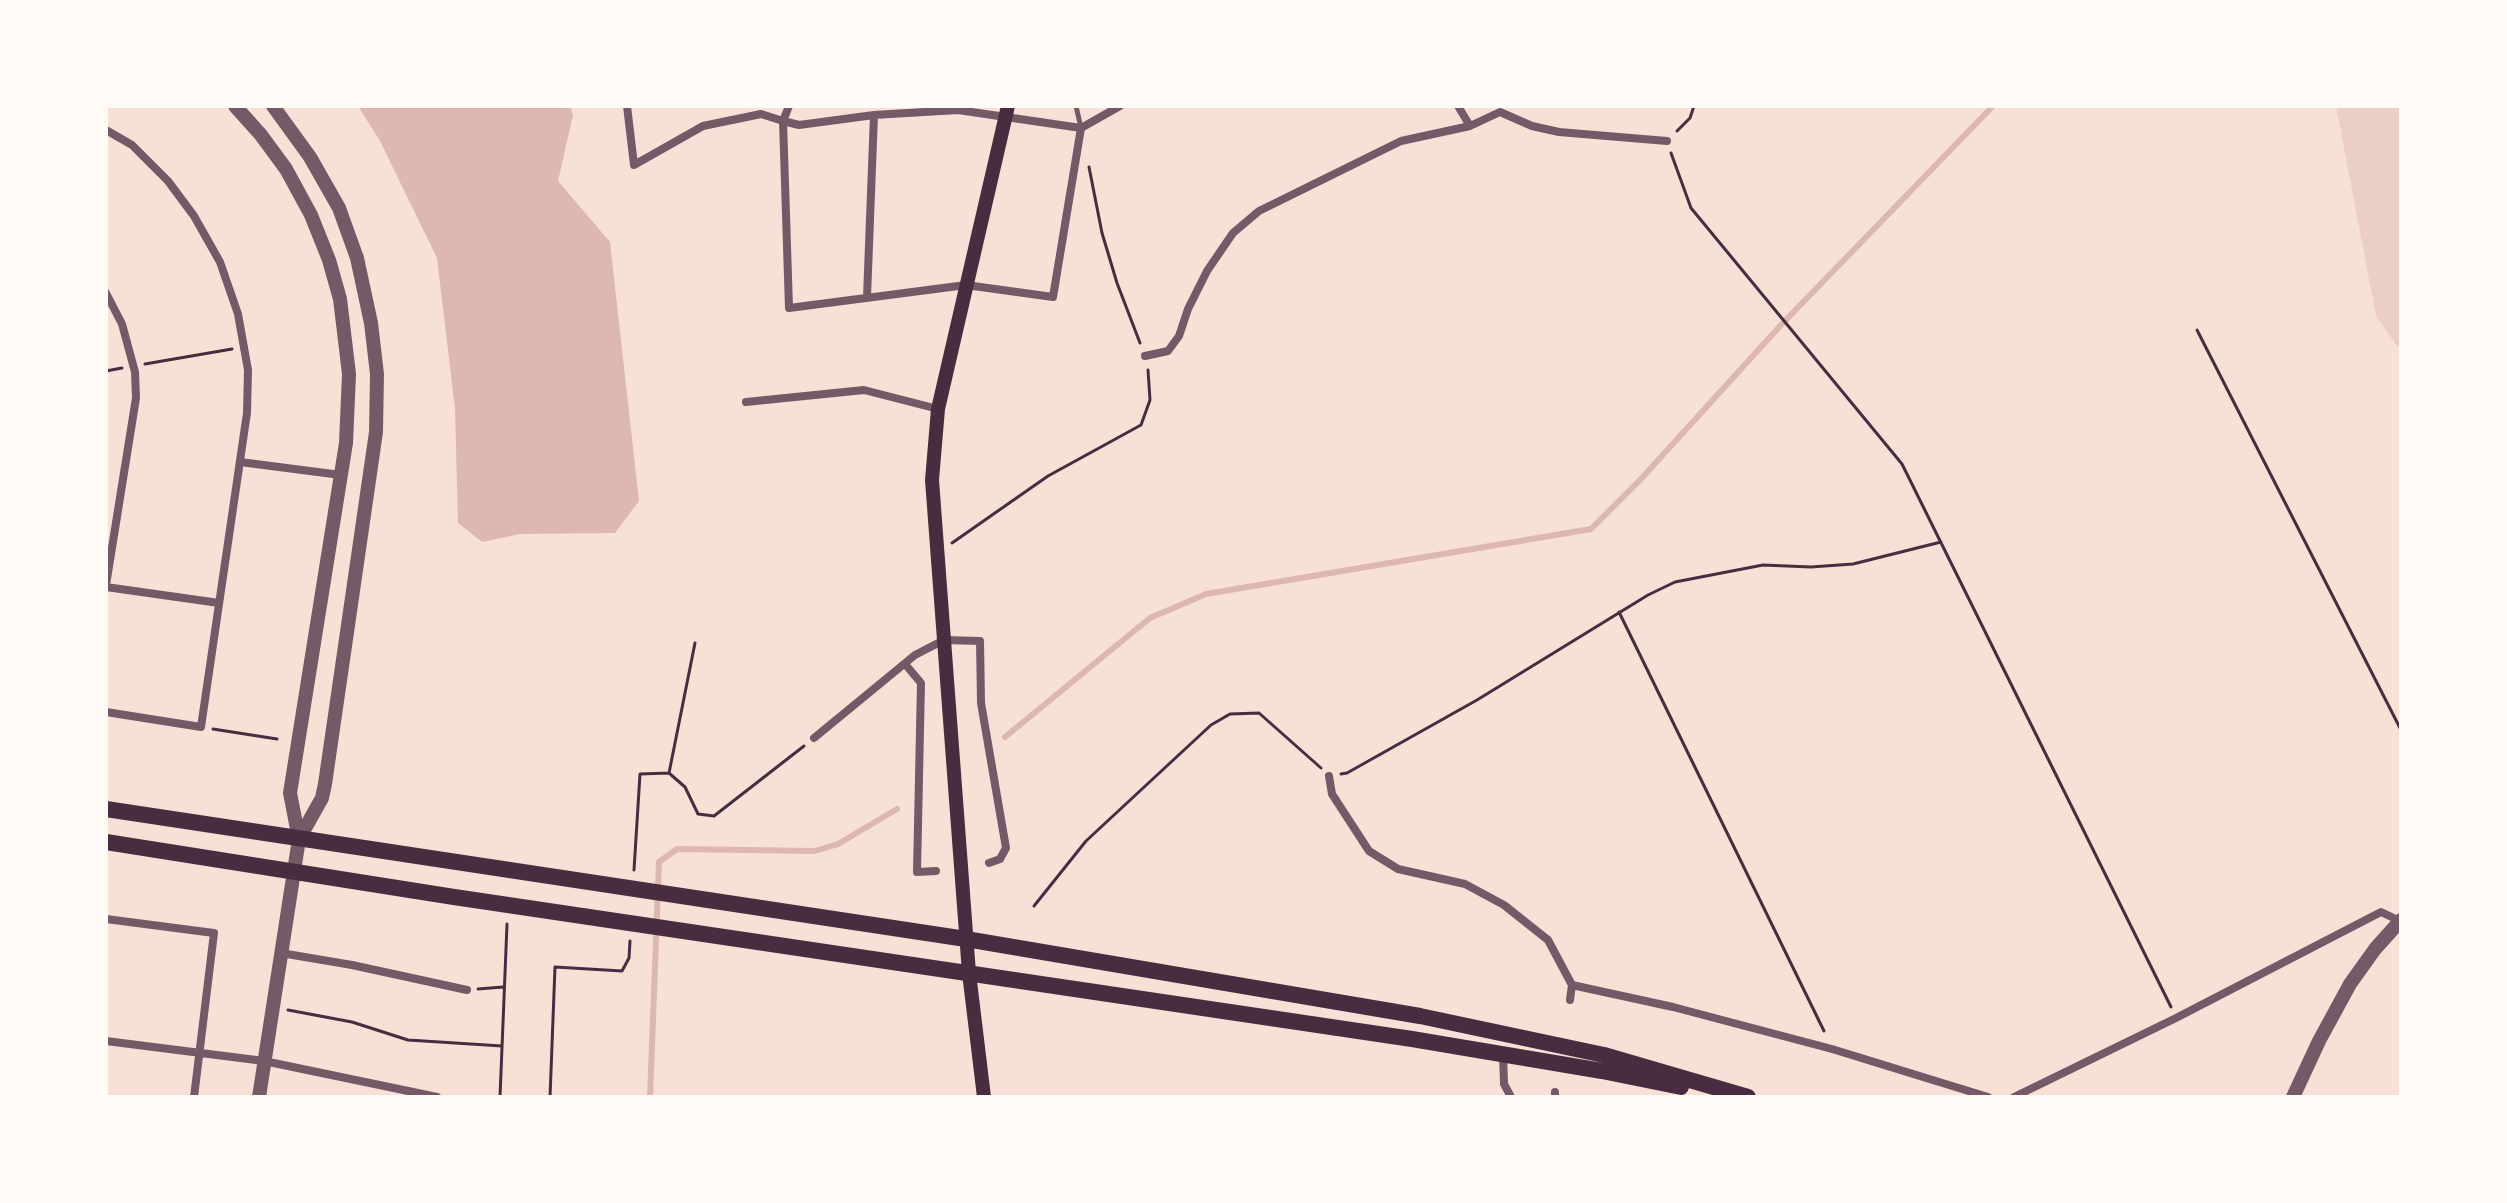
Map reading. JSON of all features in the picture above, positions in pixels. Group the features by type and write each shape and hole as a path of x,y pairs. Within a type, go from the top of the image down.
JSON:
{"main road":[{"path":"984,1097 966,939 932,480 938,409 1007,111"},
{"path":"106,809 966,939 1420,1016 1604,1055 1748,1097"},
{"path":"106,842 454,897 1503,1053 1727,1097"}],"street":[{"path":"235,106 286,169 311,215 340,299 349,374 349,407 341,475 290,793 299,839"},
{"path":"259,1097 299,839 322,798 325,784 376,432 377,374 360,271 339,208 310,157 273,106"},
{"path":"627,106 634,165 703,126 761,114 799,125 926,109 1007,111 1081,128 1120,106"},
{"path":"789,106 783,121 789,308 966,285 1053,297 1081,128"},
{"path":"1458,106 1470,126"},
{"path":"1145,356 1168,351 1179,336 1188,309 1207,271 1233,233 1259,211 1401,141 1470,126 1503,109 1532,126 1559,132 1667,141"},
{"path":"867,297 874,115"},
{"path":"106,130 132,145 168,181 194,216 220,262 238,314 248,370 240,462 201,727 106,712"},
{"path":"106,293 122,324 133,366 136,398 106,586 219,603"},
{"path":"746,402 864,390 938,409"},
{"path":"240,462 341,475"},
{"path":"814,738 915,655 944,640 980,641 981,703 1006,848 1000,859 989,863"},
{"path":"905,664 921,683 917,872 936,871"},
{"path":"1329,776 1332,794 1369,851 1398,869 1465,884 1504,905 1548,940 1572,985 1570,1000"},
{"path":"2014,1097 2381,912 2400,920 2350,984 2293,1097"},
{"path":"106,919 214,933 194,1097"},
{"path":"281,953 467,990"},
{"path":"1572,985 1673,1007 1832,1049 1988,1097"},
{"path":"106,1041 264,1061 437,1097"},
{"path":"1503,1053 1504,1084 1511,1097"}],"lane":[{"path":"1076,106 1081,128"}],"path":[{"path":"1694,106 1690,118 1667,141 1691,208 1902,464 2176,1018"},
{"path":"938,556 963,533 1048,476 1141,425 1150,400 1145,356 1102,233 1087,158"},
{"path":"2197,330 2401,730"},
{"path":"106,371 245,347"},
{"path":"1034,906 1086,841 1211,725 1230,714 1259,713 1329,776 1347,773 1675,582 1763,565 1811,567 1853,564 1941,542"},
{"path":"1619,612 1832,1049"},
{"path":"201,727 277,739"},
{"path":"669,773 685,787 698,814 714,816 814,738"},
{"path":"500,1097 507,924"},
{"path":"467,990 504,987"},
{"path":"273,1007 352,1022 408,1040 502,1046"}],"shaded area":[{"path":"358,106 570,106 573,115 558,181 610,242 639,501 615,533 520,534 482,542 458,523 455,409 437,258 380,141"},
{"path":"2336,106 2401,106 2401,346 2397,346 2376,316"}],"waterway":[{"path":"1005,737 1150,618 1206,594 1591,529 1640,480 1781,325 1993,106"},
{"path":"650,1097 659,862 677,849 815,851 838,844 897,809"}]}
